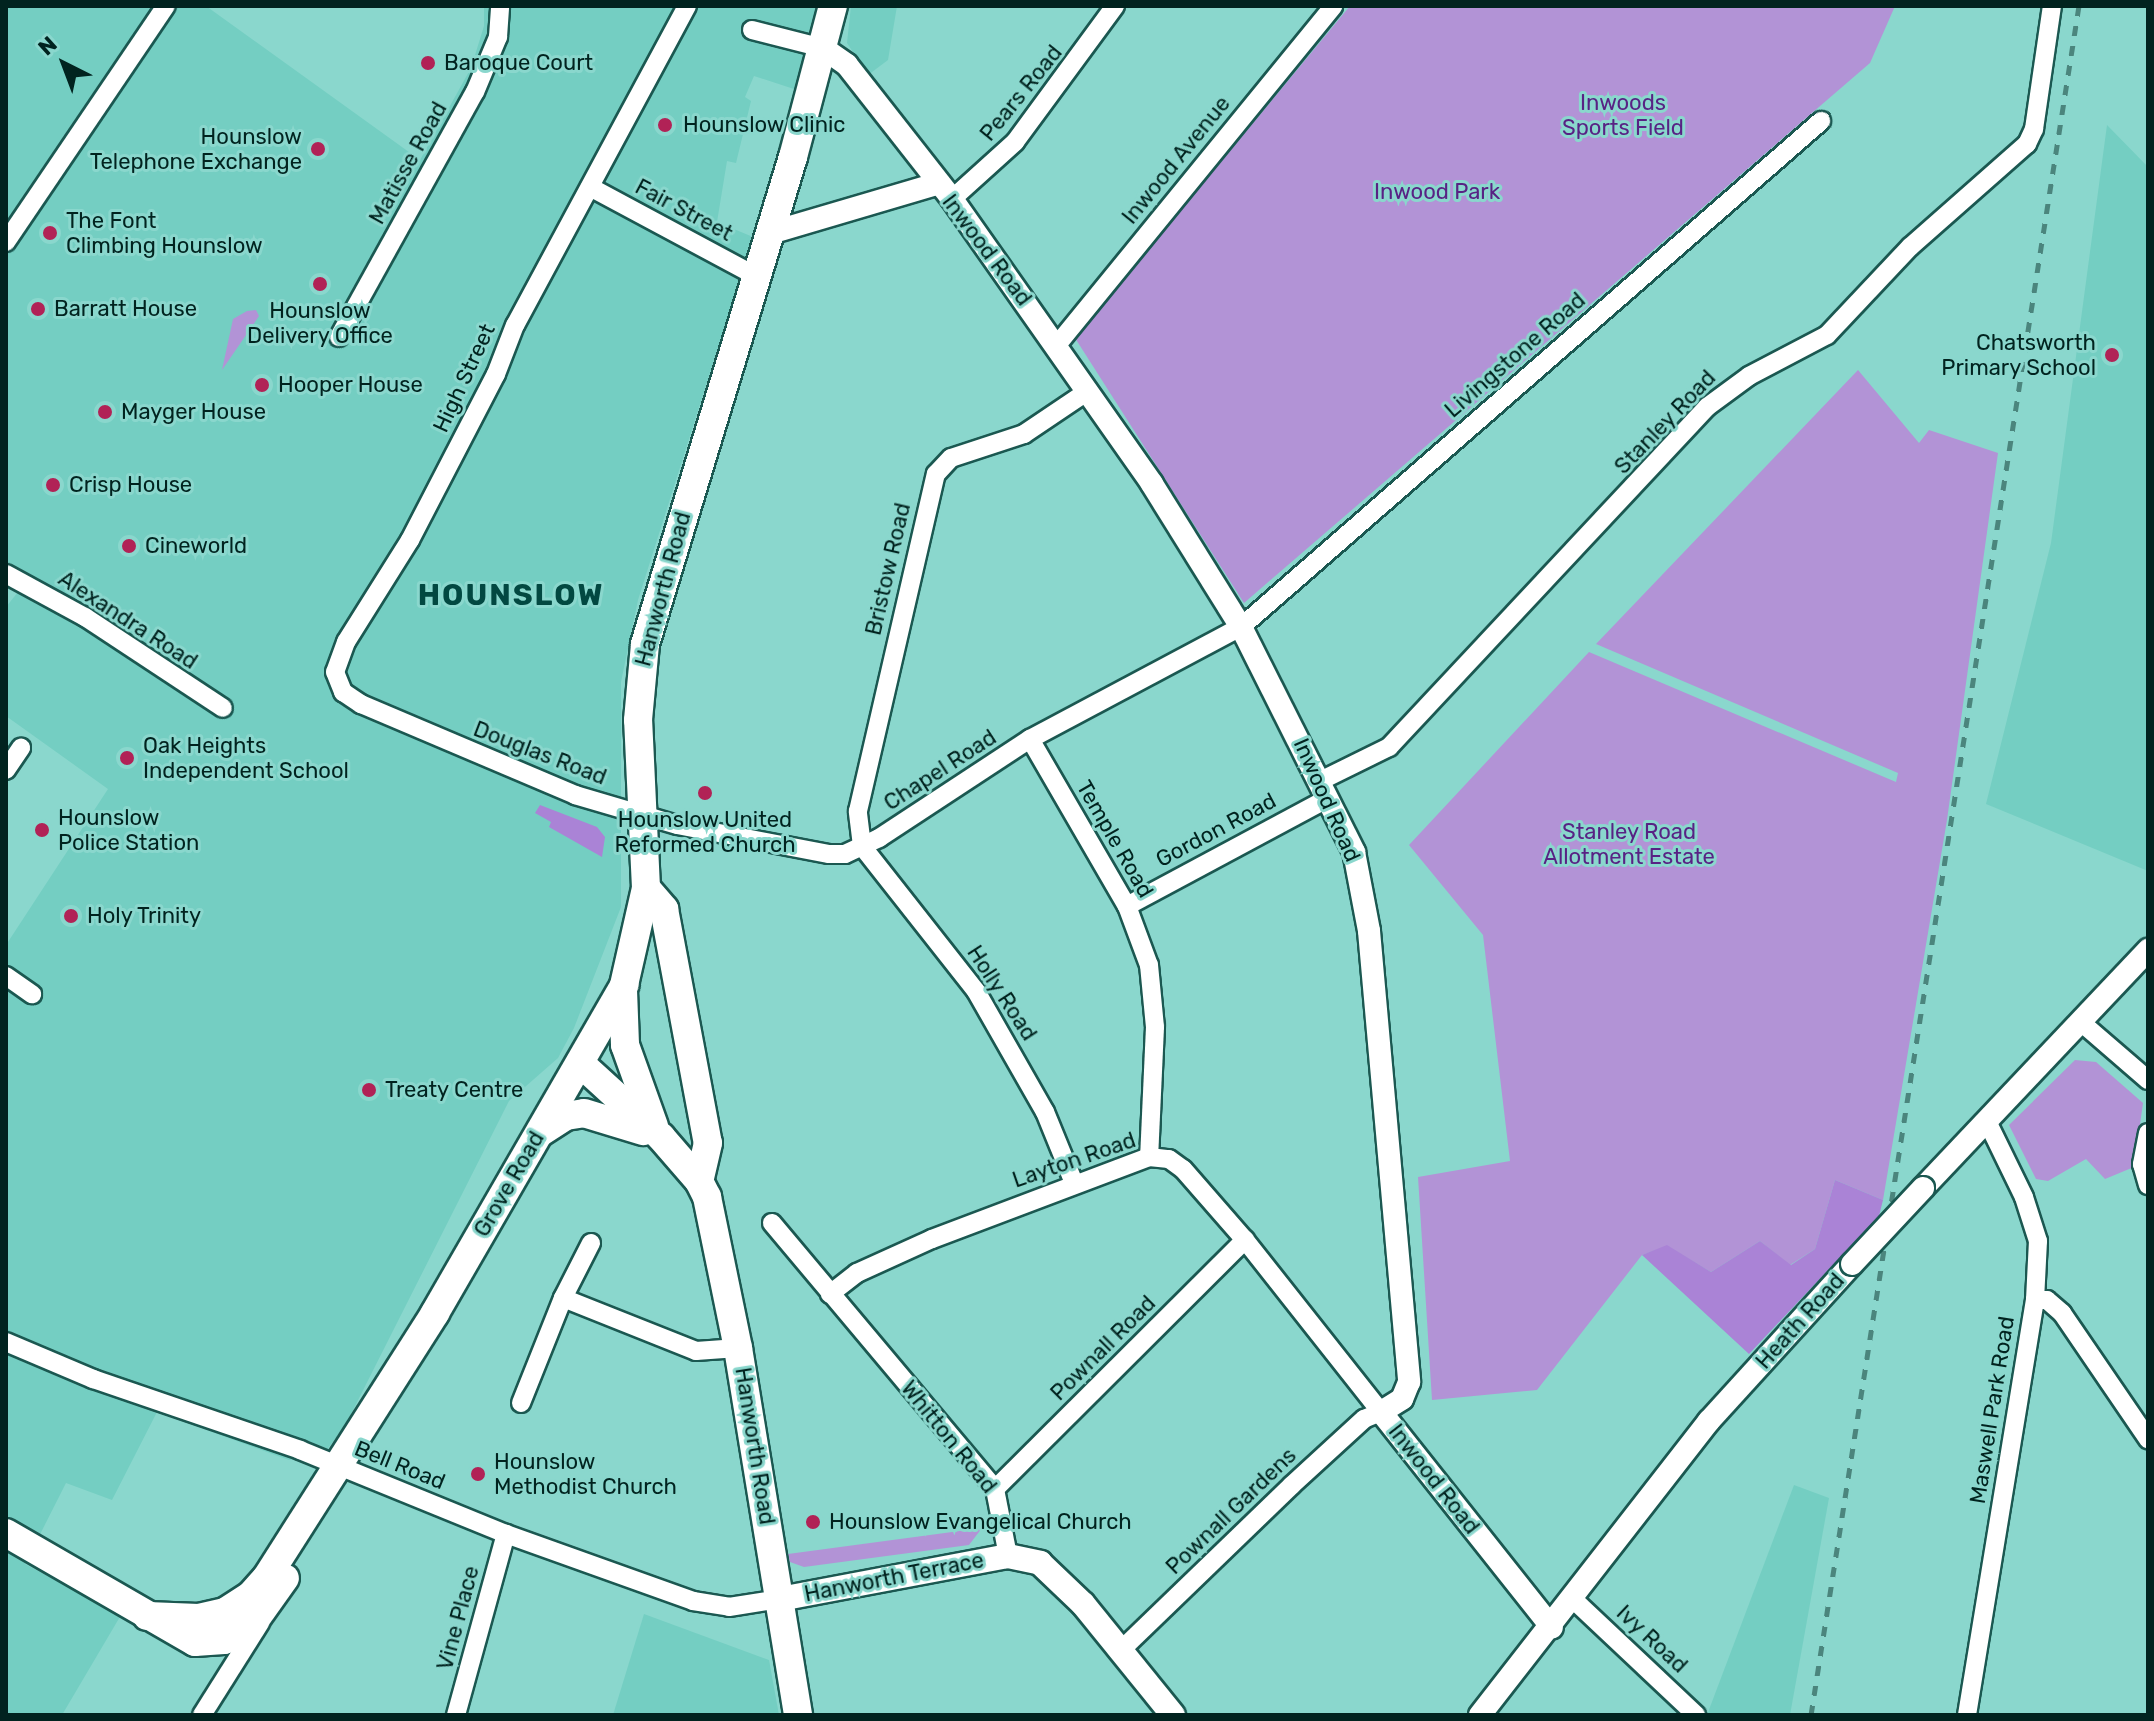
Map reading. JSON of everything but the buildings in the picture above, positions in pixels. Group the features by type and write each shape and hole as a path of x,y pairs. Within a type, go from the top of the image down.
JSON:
{"main road":[{"name":"Hanworth Road","path":"699,1181 708,1143 664,909 646,888 638,693 645,644 770,233 833,6"},
{"name":"Grove Road","path":"319,1501 624,985 646,888"},
{"name":"Hanworth Road","path":"624,985 625,1045 646,1112 663,1140"},
{"name":"Hanworth Road","path":"583,1058 699,1181 712,1214 738,1348 798,1715"},
{"path":"583,1058 646,1112"},
{"path":"535,1138 566,1116 584,1113 616,1119 663,1140"},
{"path":"6,1533 195,1642 224,1640 250,1627 276,1595 319,1501"},
{"path":"147,1616 199,1618 225,1612 250,1596 319,1501"},
{"path":"6,1522 40,1550"},
{"path":"1008,1556 1040,1563 1083,1604 1173,1715"},
{"name":"Hanworth Terrace","path":"780,1599 1008,1556"}],"street":[{"path":"6,242 162,12 177,6"},
{"name":"Matisse Road","path":"339,337 475,92 498,37 500,6"},
{"name":"High Street","path":"422,730 346,696 336,664 410,540 496,374 515,325 687,6"},
{"name":"Pears Road","path":"944,192 1015,142 1115,6"},
{"name":"Inwood Avenue","path":"1057,345 1333,6"},
{"name":"Stanley Road","path":"1324,790 1389,747 1707,407 1749,376 1827,335 1910,247 2027,144 2034,129 2052,6"},
{"path":"752,30 823,48"},
{"name":"Inwood Road","path":"823,48 847,65 1057,345 1241,627 1324,790 1362,878 1402,1292 1409,1382 1402,1399 1381,1412 1552,1628"},
{"name":"Livingstone Road","path":"1241,627 1821,121"},
{"name":"Fair Street","path":"590,187 756,276"},
{"path":"770,233 944,192"},
{"name":"Bristow Road","path":"862,846 858,811 936,474 951,458 1024,434 1088,391"},
{"name":"Alexandra Road","path":"6,574 85,617 223,708"},
{"name":"Chapel Road","path":"642,817 829,854 862,846 1030,739 1241,627"},
{"name":"Douglas Road","path":"422,730 530,778 642,817"},
{"name":"Temple Road","path":"1030,739 1127,906 1149,965 1155,1027 1149,1157"},
{"path":"6,770 21,748"},
{"name":"Gordon Road","path":"1127,906 1324,790"},
{"name":"Holly Road","path":"862,846 976,991 1045,1112 1074,1183"},
{"name":"Heath Road","path":"1480,1715 1574,1600 1709,1421 1852,1264 2148,950"},
{"path":"6,976 32,994"},
{"path":"2082,1023 2148,1080"},
{"name":"Maswell Park Road","path":"1967,1715 2035,1300 2038,1241 2024,1197 1987,1121"},
{"path":"2148,1133 2142,1156 2148,1185"},
{"name":"Layton Road","path":"830,1294 857,1273 1074,1183 1149,1157 1169,1159 1183,1169 1245,1240 1381,1412"},
{"name":"Whitton Road","path":"772,1223 995,1489 1008,1556"},
{"name":"Pownall Road","path":"995,1489 1245,1240"},
{"path":"521,1403 563,1298 591,1243"},
{"path":"563,1298 696,1351 738,1348"},
{"path":"2035,1300 2047,1300 2062,1313 2148,1439"},
{"name":"Bell Road","path":"6,1342 93,1379 340,1466 506,1534 693,1601 729,1607 780,1599"},
{"name":"Pownall Gardens","path":"1119,1652 1364,1419 1381,1412"},
{"name":"Vine Place","path":"456,1715 506,1534"},
{"path":"202,1715 276,1595"},
{"name":"Ivy Road","path":"1574,1600 1696,1715"},
{"path":"224,1640 225,1681"}],"shaded area":[{"path":"6,6 206,6 420,160 471,68 484,26 484,6 817,6 797,90 754,76 745,97 751,101 736,163 727,161 717,222 753,237 638,600 621,682 621,907 574,1028 558,1058 509,1101 346,1424 326,1451 289,1460 157,1412 112,1500 66,1483 25,1564 121,1615 62,1715 6,1715 6,945 108,789 6,716 6,607 30,577 6,566"},
{"path":"851,6 897,6 888,60 868,75 847,43"},
{"name":"Chatsworth Primary School","path":"2107,125 2148,167 2148,871 1986,804 2051,543"},
{"path":"540,805 597,827 605,837 602,857 549,827 551,822 535,813"},
{"path":"1835,1180 1883,1200 1879,1216 1749,1354 1642,1255 1667,1245 1711,1272 1760,1241 1791,1265 1815,1249"},
{"path":"1794,1485 1829,1498 1790,1715 1707,1715"},
{"path":"644,1614 769,1660 779,1715 613,1715"}],"green space":[{"name":"Inwood Park","path":"1350,6 1895,6 1870,63 1244,603 1075,338"},
{"path":"256,310 259,316 222,370 233,319"},
{"name":"Stanley Road Allotment Estate","path":"1858,370 1919,443 1929,430 1998,453 1947,820 1883,1200 1835,1180 1815,1249 1790,1265 1760,1241 1711,1272 1667,1246 1642,1255 1537,1390 1432,1400 1418,1177 1510,1161 1483,935 1409,845 1589,652 1896,782 1898,773 1596,644"},
{"path":"2075,1060 2096,1062 2143,1103 2134,1167 2105,1179 2086,1159 2048,1181 2036,1179 2009,1125"},
{"path":"982,1528 969,1545 804,1567 790,1562 788,1554"}],"railway":[{"path":"1811,1715 2079,6"}],"place":[{"name":"Baroque Court","path":"428,63"},
{"name":"Hounslow Clinic","path":"665,125"},
{"name":"Hounslow Telephone Exchange","path":"318,149"},
{"name":"The Font Climbing Hounslow","path":"50,233"},
{"name":"Hounslow Delivery Office","path":"320,284"},
{"name":"Barratt House","path":"38,309"},
{"name":"Chatsworth Primary School","path":"2112,355"},
{"name":"Hooper House","path":"262,385"},
{"name":"Mayger House","path":"105,412"},
{"name":"Crisp House","path":"53,485"},
{"name":"Cineworld","path":"129,546"},
{"name":"Oak Heights Independent School","path":"127,758"},
{"name":"Hounslow United Reformed Church","path":"705,793"},
{"name":"Hounslow Police Station","path":"42,830"},
{"name":"Holy Trinity","path":"71,916"},
{"name":"Treaty Centre","path":"369,1090"},
{"name":"Hounslow Methodist Church","path":"478,1474"},
{"name":"Hounslow Evangelical Church","path":"813,1522"}],"district":[{"name":"HOUNSLOW","path":"511,595"}],"park label":[{"name":"Inwoods Sports Field","path":"1623,114"}]}
